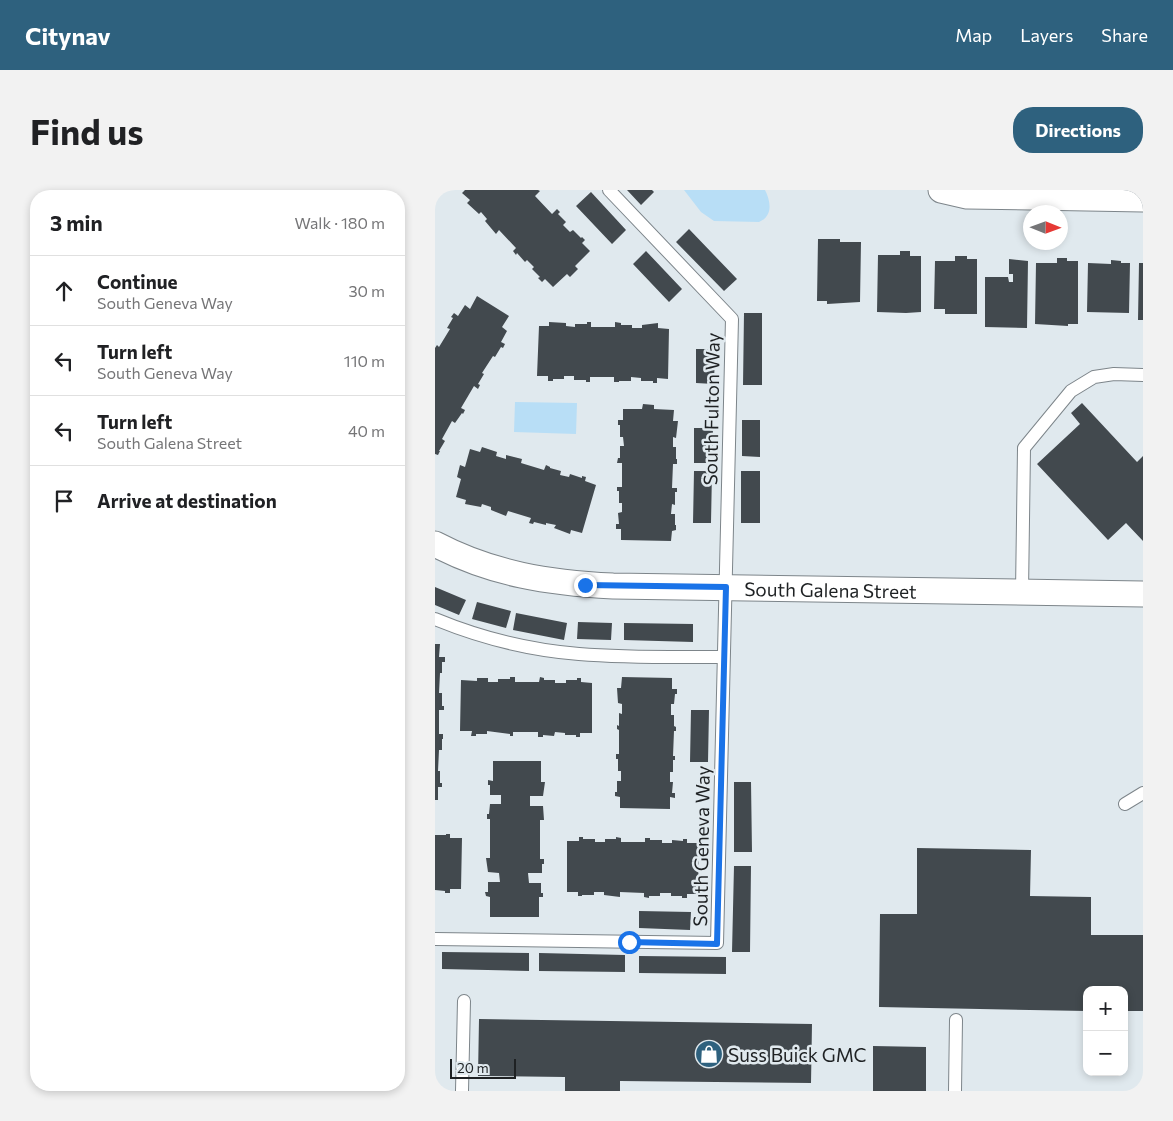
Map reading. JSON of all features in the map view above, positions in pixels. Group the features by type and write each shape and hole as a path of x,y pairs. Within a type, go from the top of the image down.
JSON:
{"street":[{"path":"941,190 967,196 1143,199"},
{"name":"South Galena Street","path":"435,544 492,568 555,582 613,586 1143,594"}],"lane":[{"name":"South Fulton Way","path":"609,190 731,319 726,587"},
{"path":"1021,592 1024,448 1071,392 1094,377 1114,374 1143,375"},
{"name":"South Geneva Way","path":"435,938 717,944 726,587"},
{"path":"435,619 499,641 569,653 723,658"},
{"path":"1125,804 1143,793"},
{"path":"462,1091 464,1002"},
{"path":"955,1091 956,1020"}],"shaded area":[{"path":"684,190 765,190 769,199 769,212 759,222 714,221 701,212"},
{"path":"515,402 577,403 576,434 514,432"}],"building":[{"path":"465,190 538,190 540,191 535,196 552,214 557,209 560,212 558,214 566,222 563,225 570,232 573,230 582,237 585,240 582,243 590,251 575,266 578,269 570,277 567,274 553,287 545,279 542,282 532,269 534,267 527,260 525,262 517,253 516,255 513,251 516,248 499,230 496,234 485,221 487,219 481,212 479,214 467,203 470,200 462,193"},
{"path":"627,190 652,190 654,192 641,205"},
{"path":"591,192 626,230 612,244 576,206"},
{"path":"689,229 737,279 724,291 676,242"},
{"path":"818,239 840,239 840,242 861,242 860,302 827,304 827,301 817,301"},
{"path":"646,251 682,289 669,302 633,264"},
{"path":"900,251 910,251 910,256 921,256 921,312 877,312 878,255 900,255"},
{"path":"955,256 967,256 967,259 977,259 977,314 945,314 945,309 934,309 935,261 955,261"},
{"path":"1057,258 1067,258 1067,261 1078,261 1078,324 1068,324 1068,326 1035,324 1036,263 1057,263"},
{"path":"1009,259 1028,261 1027,328 985,327 985,277 1008,277 1009,282 1013,282 1013,274 1009,274"},
{"path":"1111,260 1130,263 1129,313 1087,312 1088,263 1111,264"},
{"path":"1139,263 1143,263 1143,320 1138,320"},
{"path":"477,296 509,316 502,327 507,331 501,342 505,344 495,357 493,356 482,373 484,374 478,384 480,385 478,389 474,386 461,408 465,410 463,414 455,423 452,421 442,439 445,441 438,455 435,454 435,348 437,345 439,347 450,329 447,328 454,313 458,316 465,305 470,309"},
{"path":"744,313 762,313 762,385 743,385"},
{"path":"549,322 566,323 566,326 575,327 575,324 591,322 591,327 615,327 615,322 621,323 621,325 632,325 632,328 642,328 642,325 658,323 658,328 669,329 668,379 657,378 657,383 653,383 653,381 641,381 641,378 631,377 631,381 614,382 614,377 590,377 590,382 586,382 586,380 574,380 574,376 564,376 564,379 548,381 548,376 537,376 539,326 549,326"},
{"path":"696,349 715,349 714,384 696,383"},
{"path":"1082,403 1137,462 1143,456 1143,541 1126,523 1108,540 1037,464 1080,424 1071,413"},
{"path":"643,404 654,405 654,409 674,410 673,421 678,421 676,438 673,437 673,447 676,447 677,464 673,464 672,488 677,488 677,492 675,492 675,505 672,504 671,514 675,514 676,530 672,531 671,541 621,540 621,529 616,529 616,524 619,524 618,513 622,512 622,503 619,503 617,487 622,487 622,463 617,463 618,458 620,458 620,446 624,446 623,437 620,437 618,420 623,420 623,409 642,409"},
{"path":"742,420 760,420 760,457 742,456"},
{"path":"694,428 713,428 712,463 694,463"},
{"path":"482,447 497,452 496,456 506,459 506,455 522,459 521,463 544,470 546,465 561,471 560,475 569,477 570,474 582,478 582,476 586,477 585,481 596,485 582,533 571,530 570,534 554,528 556,525 529,523 531,518 508,511 506,516 482,504 481,507 465,504 466,500 456,497 461,479 457,477 460,465 465,467 470,449 480,452"},
{"path":"694,471 712,471 711,523 693,523"},
{"path":"741,471 760,471 760,523 741,523"},
{"path":"435,587 466,600 459,615 435,605"},
{"path":"477,602 511,611 506,628 472,619"},
{"path":"516,613 567,623 564,640 513,630"},
{"path":"578,622 612,623 611,640 577,639"},
{"path":"624,623 693,624 693,642 624,640"},
{"path":"435,644 440,644 439,657 445,657 445,662 442,662 442,673 440,673 439,693 442,693 442,706 444,706 444,710 439,710 439,734 443,734 443,739 442,750 439,750 438,771 440,771 442,787 438,787 438,800 435,800"},
{"path":"510,677 515,677 515,682 539,682 540,677 544,678 544,680 555,680 555,683 566,683 566,680 581,678 581,682 592,683 592,733 580,733 580,737 576,737 576,735 565,735 565,733 555,732 554,736 543,735 543,737 538,737 538,732 513,732 513,736 510,736 510,734 487,731 487,734 471,736 472,731 460,731 461,680 477,681 477,678 488,678 488,682 498,682 498,679 510,679"},
{"path":"622,677 672,678 672,689 677,689 674,704 671,704 671,715 674,715 676,731 674,731 673,756 675,756 675,760 673,760 673,772 670,772 670,782 673,782 672,793 675,793 675,798 670,797 670,809 620,808 620,797 615,796 617,781 621,781 621,771 618,771 616,754 619,754 619,730 617,725 619,726 619,713 622,714 622,704 618,703 617,688 621,688"},
{"path":"691,710 709,710 708,762 690,762"},
{"path":"493,761 541,761 541,782 545,782 543,796 530,796 530,806 543,806 544,820 540,820 540,859 544,859 544,864 542,864 542,873 528,873 529,883 541,883 543,897 539,897 539,917 490,917 490,897 486,896 485,892 488,892 488,882 500,882 499,873 488,872 486,858 490,858 490,819 487,819 487,814 489,814 490,804 501,804 501,795 490,795 490,785 488,785 488,780 493,781"},
{"path":"734,782 751,782 752,852 734,852"},
{"path":"450,834 450,838 462,838 461,889 450,889 450,893 435,890 435,835"},
{"path":"579,837 595,839 595,842 605,842 605,839 616,839 616,837 621,838 621,842 645,842 645,838 650,838 650,840 662,840 662,843 672,843 672,840 683,841 683,839 687,839 687,843 699,843 698,894 687,894 687,898 682,898 682,896 671,896 671,893 660,893 660,896 649,896 649,898 644,897 644,893 620,892 620,897 604,895 604,892 594,892 594,895 578,896 578,892 567,892 567,841 579,841"},
{"path":"917,848 1031,850 1030,896 1091,897 1091,935 1143,935 1143,1011 1128,1011 1128,986 1083,986 1083,1011 879,1007 880,914 917,914"},
{"path":"734,866 751,866 750,952 732,952"},
{"path":"639,911 691,912 690,930 639,928"},
{"path":"442,952 529,953 529,971 442,969"},
{"path":"539,953 625,955 625,972 539,971"},
{"path":"639,956 726,957 726,974 639,973"},
{"path":"479,1019 812,1024 811,1083 620,1081 620,1091 565,1091 565,1077 478,1076"},
{"path":"873,1046 926,1047 926,1091 873,1091"}],"place":[{"name":"Suss Buick GMC","path":"709,1054"}],"route":[{"path":"585,585 726,587 717,944 629,942"}]}
